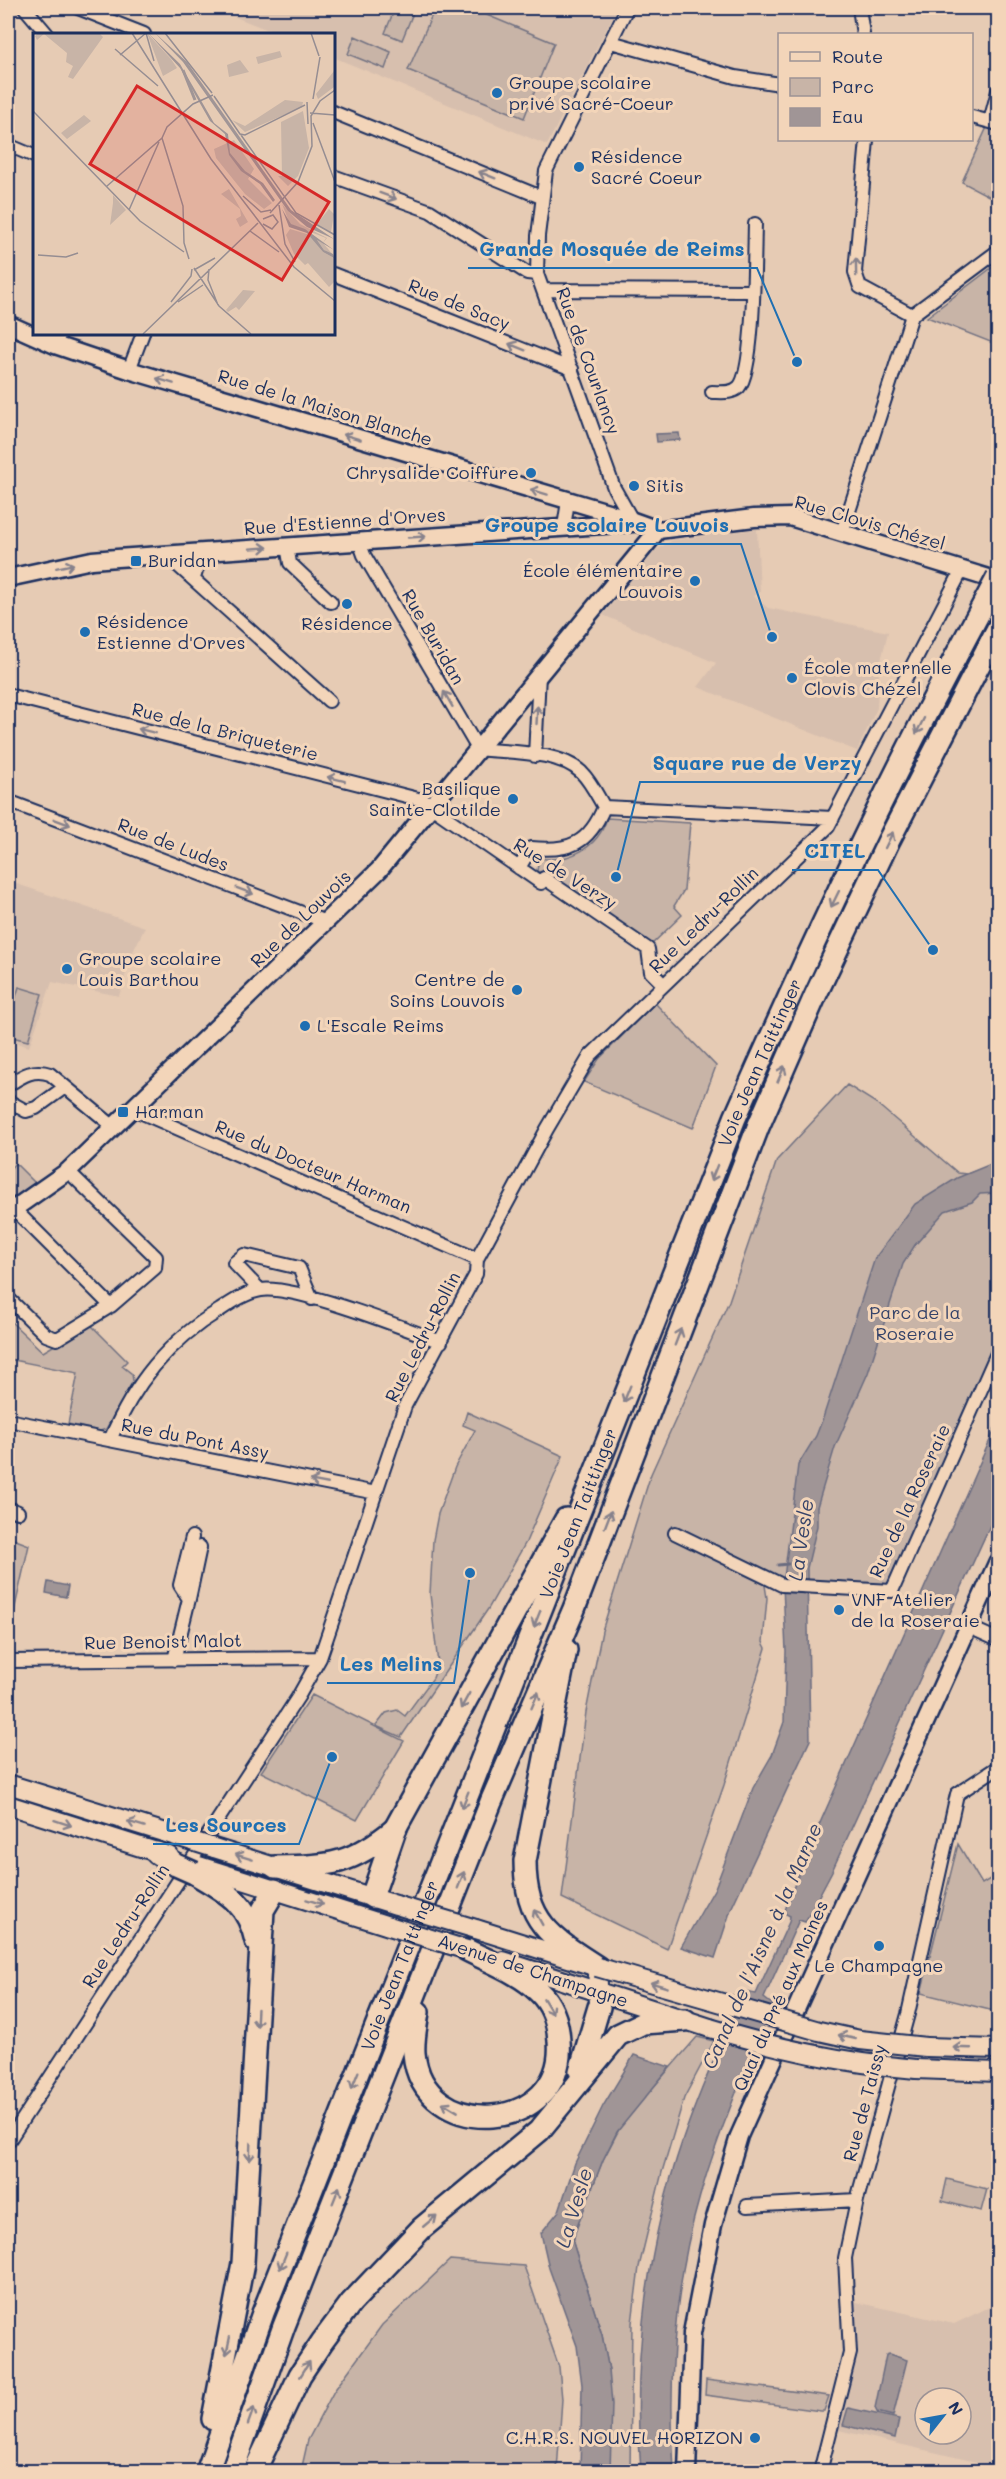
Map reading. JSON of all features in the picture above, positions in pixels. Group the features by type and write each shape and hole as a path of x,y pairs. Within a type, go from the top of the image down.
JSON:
{"highway":[{"name":"Voie Jean Taittinger","path":"207,2472 263,2313 735,1118 794,984 869,827 956,656 999,579"},
{"name":"Voie Jean Taittinger","path":"232,2472 284,2326 491,1802 574,1609 758,1127 816,993 884,850 999,628"},
{"path":"372,1897 396,1827 544,1554 598,1467"},
{"path":"574,1609 525,1861 525,1887 534,1914 544,1929 559,1943 597,1967"},
{"path":"285,1870 325,1866 346,1860 369,1850 396,1827"},
{"path":"157,1853 187,1866 228,1893 242,1907 252,1922 260,1960"},
{"path":"201,2472 243,2263 263,1910 275,1890"},
{"path":"424,1974 414,2054 417,2067 429,2090 448,2107 472,2116 500,2116 524,2107 546,2088 553,2077 560,2049 556,2020 546,2000 530,1984 467,1950"},
{"path":"576,2083 600,1999"},
{"path":"254,2472 300,2375 351,2303 422,2228 539,2131 566,2100 576,2083 618,2035 643,2023 685,2019"}],"main road":[{"path":"8,1777 60,1800"},
{"name":"Avenue de Champagne","path":"8,1784 597,1967 819,2031 860,2040 926,2047 999,2049"},
{"path":"8,1805 157,1853"},
{"name":"Avenue de Champagne","path":"187,1866 275,1890 467,1950 600,1999 685,2019 786,2050 828,2059 916,2069 999,2072"},
{"path":"275,1890 285,1870"},
{"path":"365,1918 372,1897"},
{"path":"597,1967 600,1999"}],"street":[{"path":"25,8 46,33"},
{"path":"78,8 141,33"},
{"name":"Rue de Courlancy","path":"627,8 546,171 541,197 537,274 614,488 621,505 634,523"},
{"path":"859,8 863,33"},
{"path":"611,42 735,77 778,84"},
{"path":"973,117 994,122 999,92"},
{"path":"334,112 541,197"},
{"path":"867,141 855,272 860,287 912,315"},
{"path":"8,145 33,156"},
{"path":"334,176 430,212 527,273 537,274"},
{"path":"712,392 730,392 738,387 744,377 750,338 755,224"},
{"path":"842,533 912,315 999,251"},
{"name":"Rue de Sacy","path":"334,274 572,369"},
{"path":"543,290 752,291"},
{"name":"Rue de la Maison Blanche","path":"8,324 33,332"},
{"name":"Rue de la Maison Blanche","path":"41,334 129,370 658,530"},
{"path":"129,370 143,334"},
{"path":"564,527 568,501"},
{"name":"Rue Clovis Chézel","path":"658,530 733,520 790,517 962,570 999,579"},
{"name":"Rue d'Estienne d'Orves","path":"8,578 92,560 634,523"},
{"name":"Rue de Louvois","path":"111,1306 10,1211 68,1171 378,870 658,530"},
{"name":"Rue Buridan","path":"358,541 478,749"},
{"path":"287,546 290,563 331,602"},
{"path":"194,578 202,552"},
{"path":"165,554 329,701"},
{"name":"Rue Ledru-Rollin","path":"8,2142 298,1697 320,1658 405,1406 476,1274 477,1259 547,1129 590,1056 824,831 833,818 962,570"},
{"path":"535,756 539,674"},
{"name":"Rue de la Briqueterie","path":"8,695 432,806"},
{"path":"478,749 535,756 561,762 580,771 604,807"},
{"name":"Rue de Ludes","path":"8,801 326,922"},
{"name":"Rue de Verzy","path":"432,806 541,883 544,878 648,949 651,972 663,984"},
{"path":"604,807 833,818"},
{"path":"519,868 531,848 561,849 585,838 593,829 604,807"},
{"path":"8,1085 28,1073 41,1071 51,1074 114,1127"},
{"path":"8,1101 26,1111 36,1108 65,1087"},
{"name":"Rue du Docteur Harman","path":"133,1109 477,1259"},
{"path":"8,1298 46,1335 57,1339 111,1306 155,1268 156,1257 68,1171"},
{"path":"260,1290 234,1263 244,1255 298,1268 312,1299"},
{"path":"110,1440 123,1409 147,1372 175,1341 236,1300 260,1290 284,1291 312,1299 441,1342"},
{"name":"Rue de la Roseraie","path":"675,1533 782,1585 892,1591 999,1351"},
{"name":"Rue du Pont Assy","path":"8,1420 376,1493"},
{"path":"189,1599 180,1585 192,1537"},
{"path":"174,1660 200,1547"},
{"name":"Quai du Pré aux Moines","path":"687,2472 692,2333 713,2225 739,2136 999,1561"},
{"path":"969,1627 999,1640"},
{"name":"Rue Benoist Malot","path":"8,1661 320,1658"},
{"name":"Rue de Taissy","path":"820,2472 850,2353 845,2258 857,2200 874,2145 909,2010 957,1794 999,1767"},
{"path":"747,2206 857,2200"}],"shaded area":[{"name":"Groupe scolaire privé Sacré-Coeur","path":"213,8 617,8 547,145 334,57 334,33 276,33"},
{"name":"École maternelle Clovis Chézel","path":"757,529 760,592 753,596 768,608 888,632 879,669 877,708 857,751 698,687 716,663 603,615 656,550 673,540"},
{"name":"Groupe scolaire Louis Barthou","path":"8,881 145,927 131,956 119,996 52,982 29,1047 8,1040"},
{"path":"856,2302 954,2324 998,2303 998,2467 838,2430 858,2355"}],"green space":[{"path":"395,8 415,8 402,40 385,33"},
{"path":"435,8 470,8 554,43 524,118 408,70"},
{"path":"355,36 391,52 385,69 348,54"},
{"path":"988,125 998,129 998,201 962,182"},
{"path":"998,263 998,345 927,317"},
{"path":"607,818 690,823 684,890 674,906 682,915 650,946 537,871 539,858 561,858 581,851 589,845 603,829"},
{"path":"19,987 42,994 28,1041 8,1036 8,1022"},
{"path":"655,1003 716,1066 693,1128 584,1082 599,1059"},
{"name":"Parc de la Roseraie","path":"847,1085 876,1103 958,1173 967,1174 986,1167 998,1177 998,1342 887,1585 808,1582 763,1573 767,1598 763,1642 766,1648 724,1785 667,1949 562,1898 586,1712 602,1631 651,1474 729,1301 777,1160"},
{"path":"15,1163 35,1183 8,1202 8,1171"},
{"path":"8,1319 43,1352 90,1324 127,1361 122,1366 132,1374 133,1381 106,1429 100,1431 68,1424 78,1373 8,1359"},
{"path":"467,1412 563,1456 526,1542 488,1609 401,1737 376,1726 386,1713 397,1710 405,1716 433,1678 438,1664 430,1594 433,1540 438,1514 455,1467 475,1430 463,1425"},
{"path":"8,1537 29,1545 8,1638"},
{"path":"312,1695 404,1741 357,1820 261,1772"},
{"path":"958,1844 982,1884 998,1874 998,2012 921,1993"},
{"path":"697,2037 714,2041 684,2098 662,2172 639,2267 632,2323 630,2470 610,2471 609,2370 602,2335 573,2243 575,2232 603,2160 623,2122"},
{"path":"947,2179 987,2189 981,2211 942,2201"},
{"path":"450,2260 524,2266 559,2367 562,2399 557,2471 301,2471 308,2440 334,2391 382,2325"},
{"path":"706,2380 829,2396 824,2411 821,2411 705,2395"}],"water":[{"path":"679,433 680,440 657,442 656,434"},
{"name":"La Vesle","path":"998,1161 998,1193 980,1194 972,1202 945,1211 915,1245 903,1264 868,1373 835,1447 817,1507 817,1526 807,1568 810,1740 731,1909 715,1958 681,1947 715,1888 753,1788 772,1755 784,1722 786,1651 783,1586 798,1465 816,1436 823,1418 875,1258 915,1204 957,1178"},
{"path":"998,1422 998,1508 832,1871 805,1922 799,1920 764,1998 773,2005 724,2123 700,2196 684,2264 673,2367 674,2471 641,2472 639,2388 645,2303 660,2220 683,2139 704,2083 744,1992 756,1994 789,1922 790,1916 784,1913 804,1859"},
{"path":"48,1582 68,1586 66,1597 46,1593"},
{"name":"La Vesle","path":"634,2055 670,2067 617,2132 603,2160 575,2232 573,2243 602,2335 609,2370 612,2404 610,2471 580,2471 582,2385 577,2346 549,2268 541,2233 559,2211 575,2163 603,2106"},
{"path":"886,2355 907,2360 893,2416 877,2412 875,2408"},
{"path":"848,2408 899,2419 895,2438 843,2425"}],"waterway":[{"name":"La Vesle","path":"778,1565 788,1564"}],"place":[{"name":"Groupe scolaire privé Sacré-Coeur","path":"497,93"},
{"name":"Résidence Sacré Coeur","path":"579,167"},
{"name":"Grande Mosquée de Reims","path":"797,362"},
{"name":"Chrysalide Coiffure","path":"531,473"},
{"name":"Sitis","path":"634,486"},
{"name":"Buridan","path":"136,561"},
{"name":"École élémentaire Louvois","path":"695,581"},
{"name":"Résidence","path":"347,604"},
{"name":"Résidence Estienne d'Orves","path":"85,632"},
{"name":"Groupe scolaire Louvois","path":"772,637"},
{"name":"École maternelle Clovis Chézel","path":"792,678"},
{"name":"Basilique Sainte-Clotilde","path":"513,799"},
{"name":"Square rue de Verzy","path":"616,877"},
{"name":"CITEL","path":"933,950"},
{"name":"Groupe scolaire Louis Barthou","path":"67,969"},
{"name":"Centre de Soins Louvois","path":"517,990"},
{"name":"L'Escale Reims","path":"305,1026"},
{"name":"Harman","path":"123,1112"},
{"name":"Les Melins","path":"470,1573"},
{"name":"VNF Atelier de la Roseraie","path":"839,1610"},
{"name":"Les Sources","path":"332,1757"},
{"name":"Le Champagne","path":"879,1946"},
{"name":"C.H.R.S. NOUVEL HORIZON","path":"755,2438"}],"water label":[{"name":"Canal de l'Aisne à la Marne","path":"762,1946"}]}
